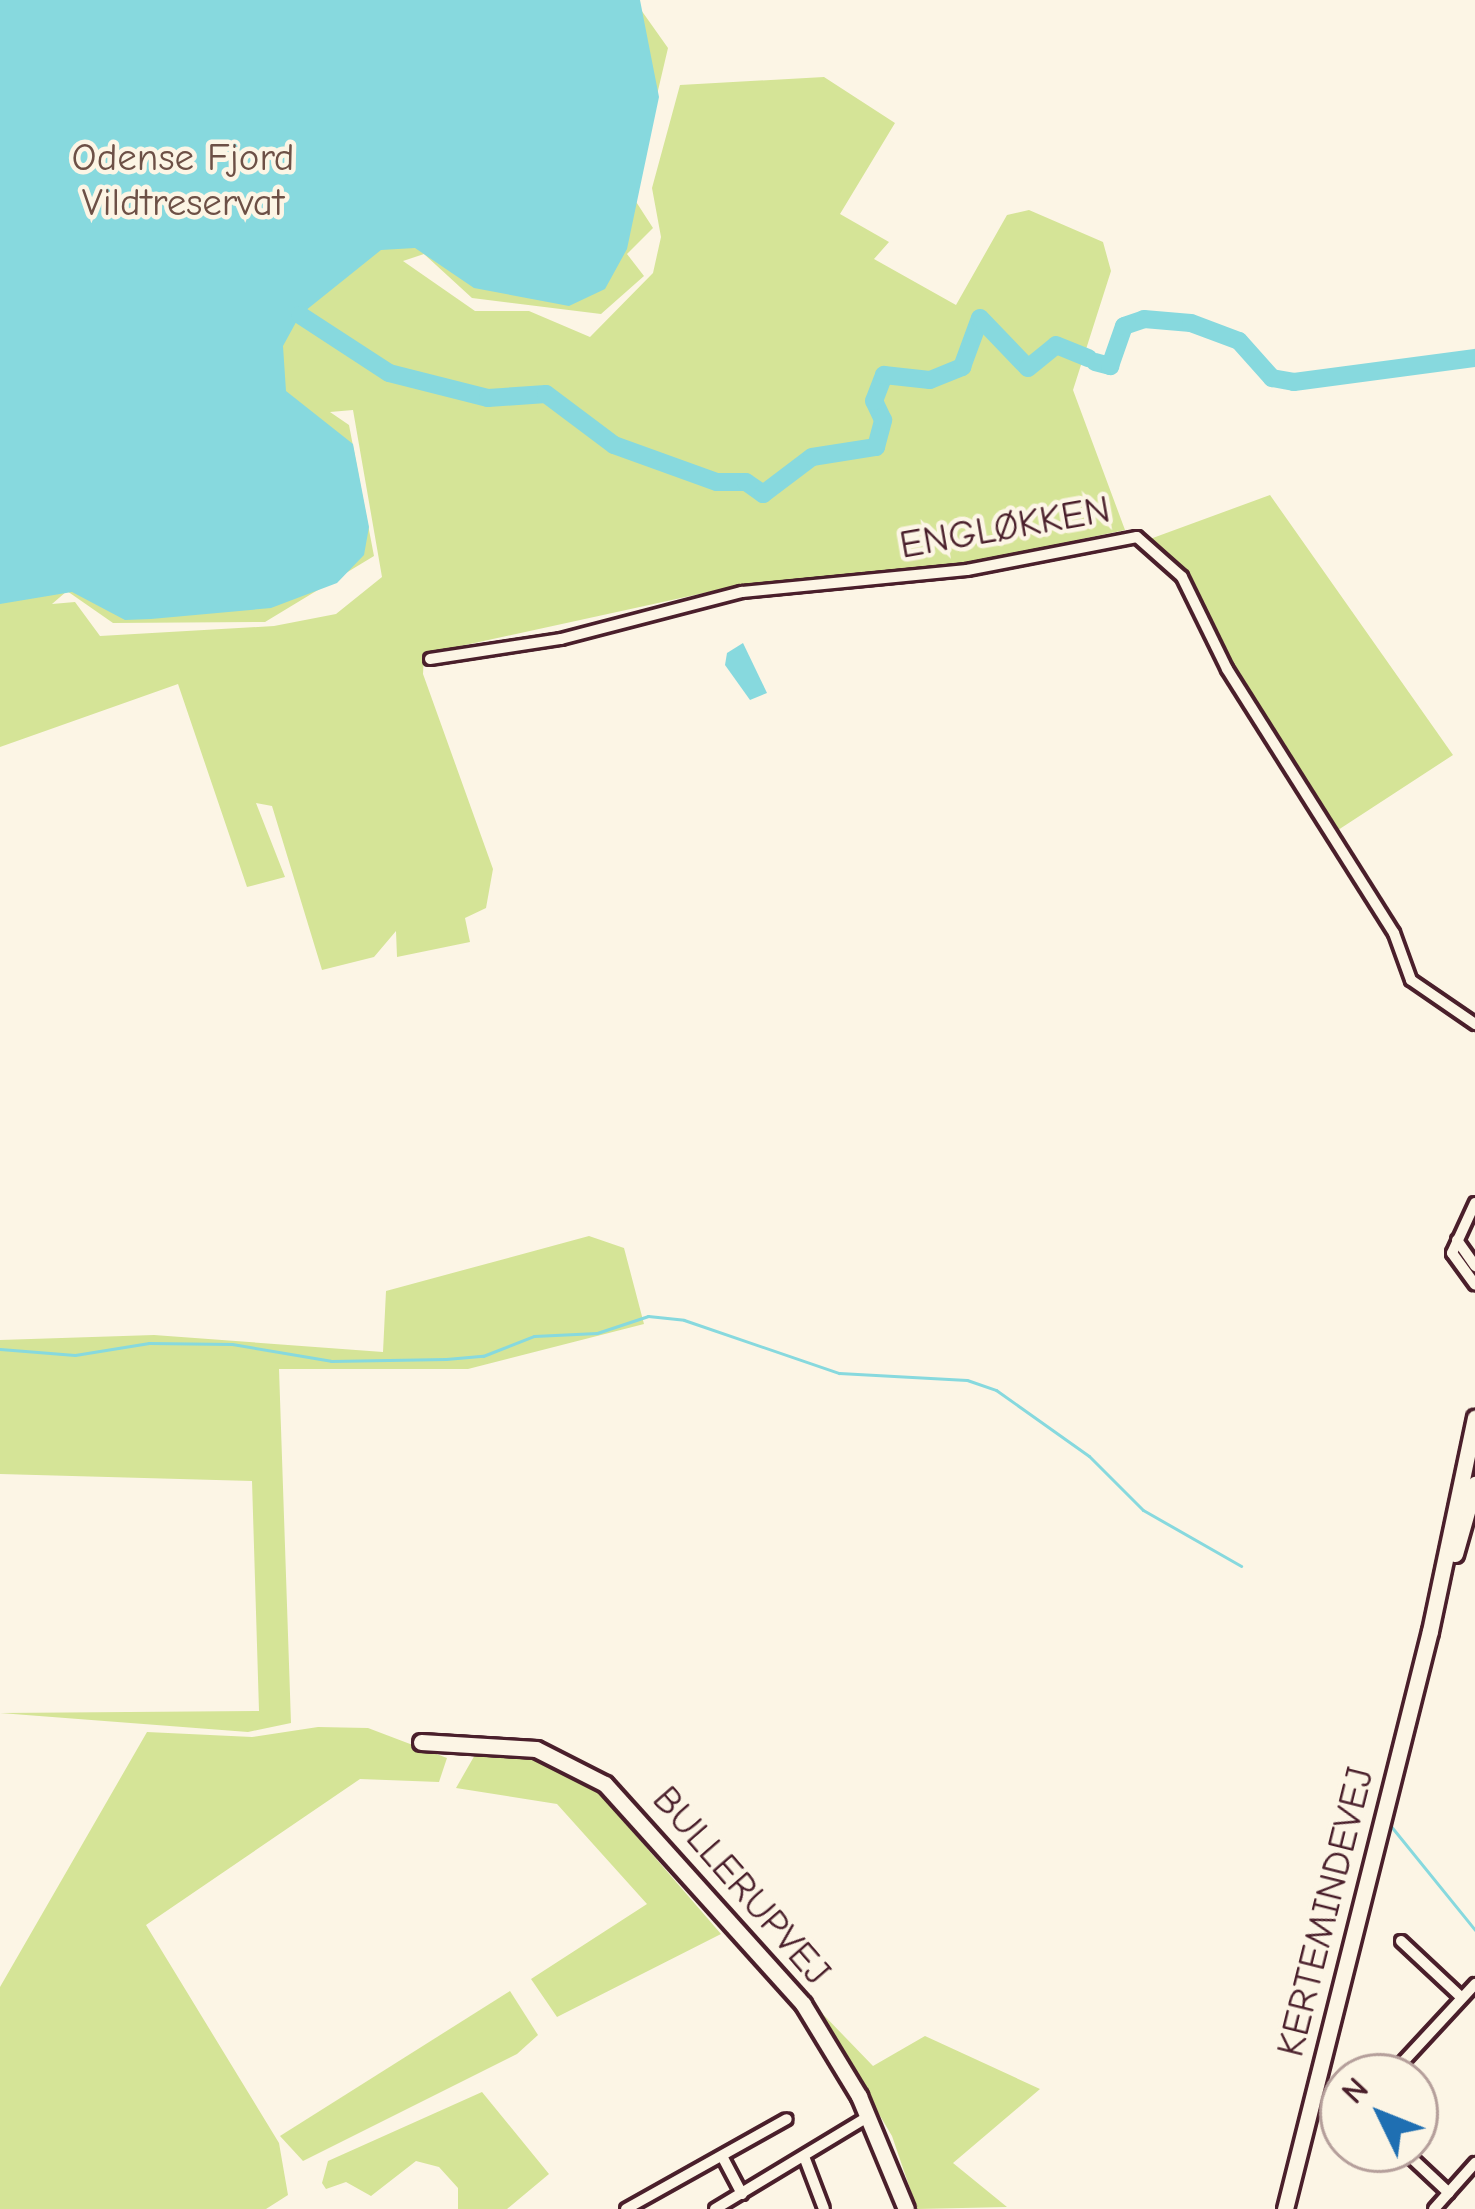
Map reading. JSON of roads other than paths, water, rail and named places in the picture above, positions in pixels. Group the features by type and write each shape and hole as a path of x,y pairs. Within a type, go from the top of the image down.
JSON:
{"main road":[{"name":"KERTEMINDEVEJ","path":"1285,2209 1430,1631 1475,1418"},
{"name":"KERTEMINDEVEJ","path":"1430,1631 1475,1472"},
{"name":"BULLERUPVEJ","path":"421,1742 536,1749 605,1784 788,1984 869,2116 906,2209"}],"street":[{"name":"ENGLØKKEN","path":"430,659 561,639 742,592 967,570 1137,537 1183,577 1227,669 1386,919 1411,980 1475,1024"},
{"path":"1475,1203 1458,1226 1454,1262 1475,1285"},
{"path":"1458,1226 1457,1242 1475,1266"},
{"path":"1401,1941 1462,1998"},
{"path":"1411,2053 1475,1984"},
{"path":"715,2209 737,2201 869,2116"},
{"path":"626,2209 787,2119"},
{"path":"722,2156 737,2201"},
{"path":"805,2159 824,2209"},
{"path":"1434,2209 1475,2163"},
{"path":"1428,2173 1449,2193"}],"water":[{"name":"Odense Fjord Vildtreservat","path":"0,0 640,0 659,97 627,249 605,289 569,306 474,288 415,248 381,250 300,315 283,346 286,391 353,444 369,527 364,555 337,583 271,608 151,619 125,620 72,592 0,604"},
{"path":"743,643 767,693 750,700 725,665 727,653"}],"waterway":[{"path":"300,315 389,373 488,398 546,394 614,445 717,482 746,482 763,494 812,457 876,447 883,420 874,401 884,375 930,380 962,367 980,318 1028,368 1056,345 1088,358"},
{"path":"1095,362 1110,366 1124,326 1144,319 1191,323 1239,341 1272,378 1294,382 1475,358"},
{"path":"0,1349 75,1355 149,1343 232,1344 331,1361 446,1359 483,1356 534,1336 597,1333 648,1316 684,1320 839,1373 967,1380 996,1390 1089,1456 1143,1510 1241,1566"},
{"path":"1390,1825 1475,1930"}]}
